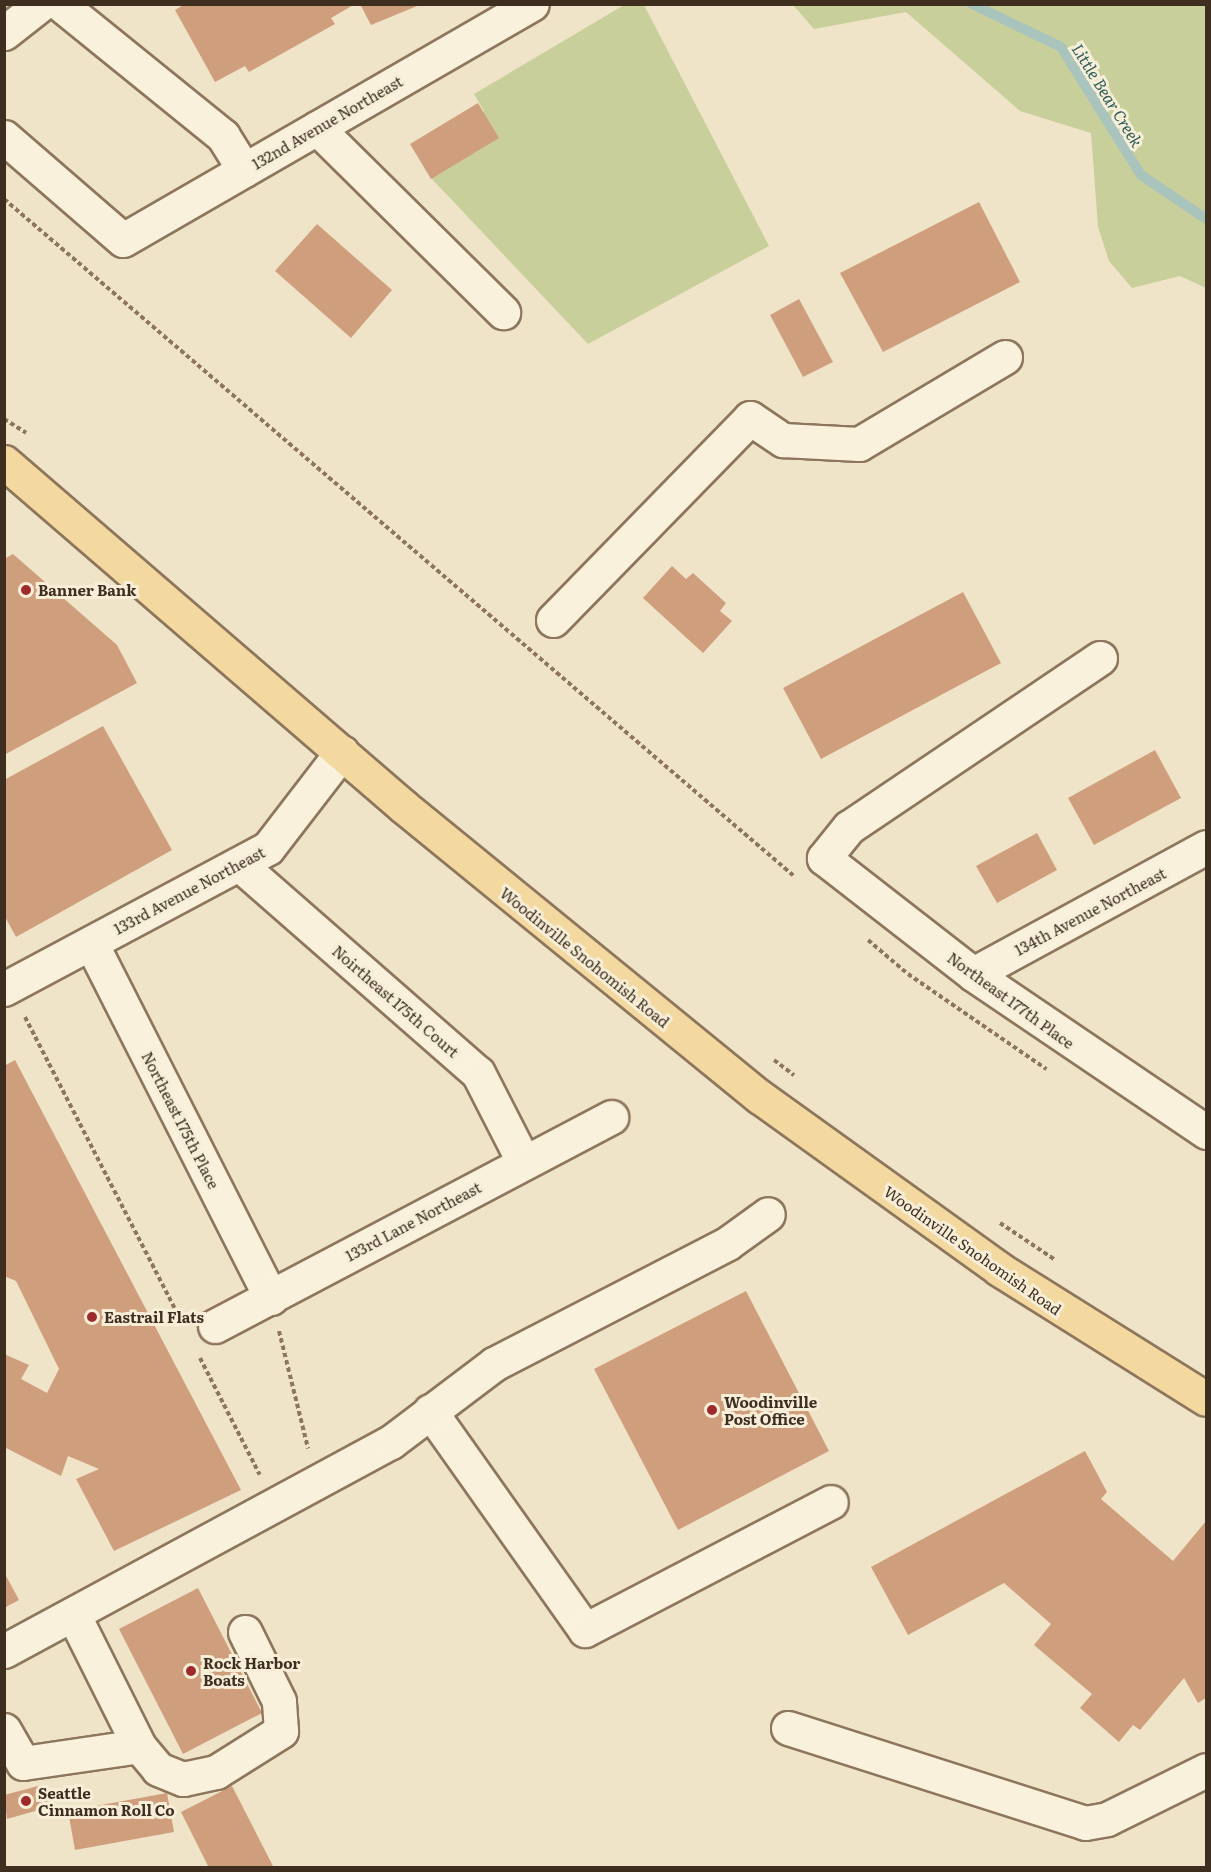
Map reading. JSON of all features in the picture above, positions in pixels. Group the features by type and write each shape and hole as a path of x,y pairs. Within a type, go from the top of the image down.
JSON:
{"main road":[{"name":"Woodinville Snohomish Road","path":"4,462 579,954 760,1097 1008,1275 1206,1399"}],"street":[{"path":"4,33 41,4"},
{"path":"60,4 223,136 244,170"},
{"name":"132nd Avenue Northeast","path":"4,137 123,240 532,4"},
{"path":"317,128 502,312"},
{"path":"553,620 750,418 783,440 859,444 1005,357"},
{"name":"Northeast 177th Place","path":"1100,658 849,827 824,858 973,974 1206,1132"},
{"name":"133rd Avenue Northeast","path":"14,1001 91,943 268,848 342,752"},
{"name":"134th Avenue Northeast","path":"973,974 1206,847"},
{"name":"Noirtheast 175th Court","path":"239,864 478,1073 523,1161"},
{"name":"Northeast 175th Place","path":"91,943 271,1298"},
{"name":"133rd Lane Northeast","path":"199,1336 523,1161 611,1117"},
{"path":"4,1651 391,1442 494,1364 728,1243 768,1214"},
{"path":"430,1411 585,1630 831,1502"},
{"path":"73,1614 139,1746 158,1769 183,1779 216,1772 272,1742 282,1731 279,1701 245,1632"},
{"path":"788,1728 1085,1823 1107,1819 1206,1770"},
{"path":"4,1730 23,1764 139,1746"}],"path":[{"path":"4,199 801,883"},
{"path":"4,419 37,442"},
{"path":"863,936 908,974 1052,1073"},
{"path":"14,1001 199,1336 262,1478"},
{"path":"763,1052 800,1080"},
{"path":"989,1216 1058,1262"},
{"path":"271,1298 317,1482"}],"green space":[{"path":"624,5 644,5 769,246 588,344 432,179 416,152 484,111 474,94"},
{"path":"793,5 1206,5 1206,288 1180,276 1132,288 1109,261 1098,227 1091,133 1020,111 906,12 814,29"}],"building":[{"path":"185,4 355,4 331,18 335,24 249,72 245,66 215,82 175,10"},
{"path":"360,4 422,4 371,25"},
{"path":"478,103 499,138 431,179 410,144"},
{"path":"979,202 1020,282 883,352 840,273"},
{"path":"317,224 392,290 351,338 275,271"},
{"path":"799,299 833,362 803,377 770,315"},
{"path":"13,554 117,645 137,683 4,755 4,559"},
{"path":"672,566 686,579 693,573 726,603 720,611 732,621 703,653 643,598"},
{"path":"963,592 1001,663 821,759 783,688"},
{"path":"103,726 172,850 16,937 4,915 4,780"},
{"path":"1155,750 1181,798 1094,845 1068,798"},
{"path":"1037,833 1057,870 997,903 976,866"},
{"name":"Eastrail Flats","path":"15,1060 241,1490 114,1551 76,1479 99,1469 68,1456 61,1476 4,1447 4,1354 29,1365 21,1379 47,1393 59,1369 16,1281 4,1276 4,1066"},
{"name":"Woodinville Post Office","path":"746,1291 829,1451 678,1530 594,1369"},
{"path":"1085,1451 1107,1492 1101,1499 1173,1561 1206,1521 1206,1698 1198,1703 1184,1678 1140,1730 1133,1725 1119,1742 1080,1708 1092,1694 1034,1645 1051,1624 1004,1583 908,1635 871,1567"},
{"path":"4,1572 19,1600 4,1608"},
{"name":"Rock Harbor Boats","path":"198,1588 262,1713 183,1754 119,1629"},
{"name":"Seattle Cinnamon Roll Co","path":"42,1785 49,1807 7,1819 4,1795"},
{"path":"232,1786 274,1868 209,1868 181,1812"},
{"path":"167,1793 174,1832 75,1850 68,1811"}],"waterway":[{"name":"Little Bear Creek","path":"972,4 1061,47 1141,175 1206,219"}],"place":[{"name":"Banner Bank","path":"26,590"},
{"name":"Eastrail Flats","path":"92,1317"},
{"name":"Woodinville Post Office","path":"712,1410"},
{"name":"Rock Harbor Boats","path":"191,1671"},
{"name":"Seattle Cinnamon Roll Co","path":"26,1801"}]}
